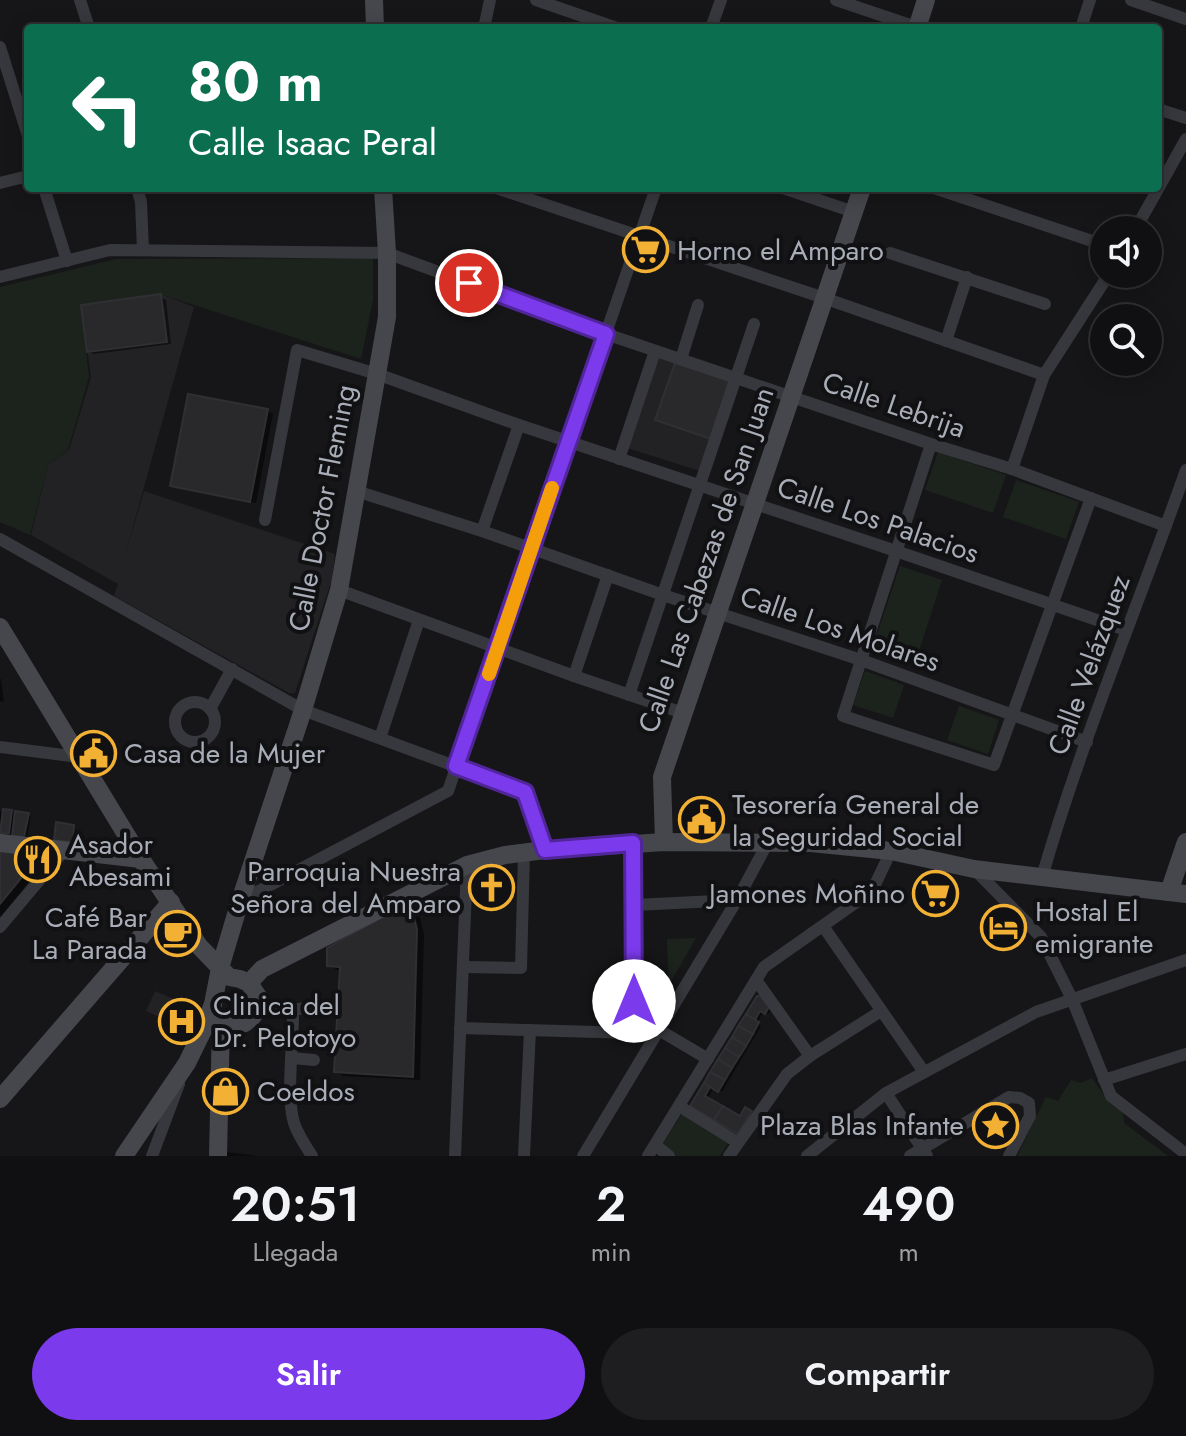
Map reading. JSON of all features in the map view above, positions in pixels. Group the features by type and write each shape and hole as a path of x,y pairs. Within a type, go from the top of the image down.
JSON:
{"main road":[{"path":"374,0 375,24"},
{"path":"919,24 926,0"},
{"name":"Calle Doctor Fleming","path":"213,1024 220,968 339,590 387,317 383,192"},
{"name":"Calle Las Cabezas de San Juan","path":"664,842 662,777 861,192"},
{"path":"0,627 9,653 199,946 229,977 249,983 259,998 253,1016 245,1023 213,1024"},
{"path":"249,983 262,969 467,865 524,853 633,843 811,843 891,851 974,869 1177,893 1186,842"},
{"path":"0,843 141,859"},
{"path":"0,1099 171,902"},
{"path":"124,1156 213,1024"},
{"path":"213,1024 218,1156"}],"street":[{"path":"80,0 88,24"},
{"path":"485,24 490,0"},
{"path":"536,0 605,24"},
{"path":"712,24 721,0"},
{"path":"836,0 906,24"},
{"path":"1082,24 1090,0"},
{"path":"1131,0 1186,19"},
{"path":"0,47 6,87 24,127"},
{"path":"1162,110 1186,118"},
{"path":"1162,180 1186,139"},
{"path":"0,183 24,177"},
{"path":"45,192 67,261"},
{"path":"138,192 143,250"},
{"path":"508,192 1044,375"},
{"path":"240,901 448,791 655,192"},
{"path":"795,192 854,212"},
{"path":"946,192 1090,240"},
{"path":"1142,216 1155,192"},
{"name":"Calle Lebrija","path":"0,277 110,250 387,253 606,334 1012,469 1166,526"},
{"path":"890,253 1045,304"},
{"path":"946,341 967,277"},
{"path":"1012,469 1044,375 1100,288"},
{"path":"681,359 698,305"},
{"path":"629,695 754,324"},
{"name":"Calle Los Palacios","path":"265,520 297,350 377,374 568,442 1126,630"},
{"path":"619,459 655,351"},
{"path":"482,531 519,425"},
{"path":"931,444 843,716 994,765 1091,498"},
{"name":"Calle Velázquez","path":"1042,877 1126,630 1185,474"},
{"name":"Calle Los Molares","path":"356,491 861,660 1087,742"},
{"path":"0,539 303,710 525,792 545,850"},
{"path":"574,676 608,575"},
{"path":"339,590 683,713"},
{"path":"380,738 419,620"},
{"path":"210,709 232,669"},
{"path":"0,747 79,757"},
{"path":"633,843 634,1033"},
{"path":"583,1156 737,900 767,844"},
{"path":"0,927 64,851"},
{"path":"669,1156 652,1151 764,967 872,891 891,851"},
{"path":"463,967 521,968 524,853"},
{"path":"455,1156 467,865"},
{"path":"974,869 1041,937 1072,999 1111,1096 1186,1154"},
{"path":"634,905 737,900"},
{"path":"823,926 924,1072"},
{"path":"807,1156 886,1093 1036,1012 1186,960"},
{"path":"756,980 810,1056"},
{"path":"259,1005 290,1010 315,1007"},
{"path":"290,1010 293,1015 293,1121 312,1156"},
{"path":"729,1156 787,1074 881,1011"},
{"path":"460,1028 634,1033 659,1030 708,1059"},
{"path":"524,1156 530,1030"},
{"path":"1104,1080 1186,1054"},
{"path":"292,1058 314,1060"},
{"path":"152,1156 187,1063"},
{"path":"886,1093 925,1152"},
{"path":"910,1156 925,1152 1009,1097 1020,1098 1029,1103 1030,1116 1009,1156"},
{"path":"679,1106 737,1142"}],"shaded area":[{"path":"373,258 373,300 361,359 160,294 81,305 89,377 68,450 48,465 30,535 0,522 0,287 116,259"},
{"path":"161,294 194,307 124,559 144,491 335,554 332,579 295,693 289,693 114,596 118,584 31,535 48,465 69,450 91,377 81,305"},
{"path":"658,358 731,381 700,471 627,448"},
{"path":"938,452 1006,475 993,513 925,490"},
{"path":"1016,480 1079,502 1066,539 1003,517"},
{"path":"900,566 942,580 915,663 872,649"},
{"path":"865,671 904,685 893,718 853,705"},
{"path":"959,706 999,720 988,754 947,740"},
{"path":"696,938 669,985 667,939"},
{"name":"Clinica del Dr. Pelotoyo","path":"155,991 200,1010 191,1032 146,1011"},
{"path":"1092,1078 1108,1101 1123,1112 1124,1123 1168,1156 1017,1156 1046,1097 1058,1101 1071,1080 1081,1083"},
{"path":"682,1114 728,1143 720,1156 676,1156 661,1146"}],"building":[{"path":"161,294 167,342 87,352 81,305"},
{"path":"675,363 731,381 711,439 655,420"},
{"path":"188,394 268,409 250,502 170,486"},
{"path":"3,809 12,810 9,833 0,834"},
{"path":"15,811 29,813 24,837 12,836"},
{"path":"56,822 74,825 73,842 54,840"},
{"path":"0,851 20,854 26,872 0,904"},
{"path":"410,902 417,929 413,1077 334,1072 340,967 327,966 327,948"},
{"path":"757,996 761,996 769,1007 765,1014 760,1011 755,1020 746,1014"},
{"path":"746,1014 759,1022 753,1034 738,1026"},
{"path":"738,1026 753,1034 746,1046 732,1037"},
{"path":"732,1037 746,1046 739,1057 725,1048"},
{"path":"725,1048 739,1057 732,1068 718,1059"},
{"path":"718,1059 732,1068 725,1080 710,1072"},
{"path":"710,1072 725,1080 718,1092 704,1083"},
{"path":"704,1083 710,1087 705,1096 723,1106 714,1120 690,1106"},
{"path":"723,1106 740,1116 745,1107 752,1111 738,1134 714,1120"}],"slow traffic":[{"path":"489,674 552,488"}],"place":[{"name":"Horno el Amparo","path":"646,250"},
{"name":"Casa de la Mujer","path":"93,753"},
{"name":"Tesorería General de la Seguridad Social","path":"701,820"},
{"name":"Asador Abesami","path":"38,860"},
{"name":"Parroquia Nuestra Señora del Amparo","path":"492,887"},
{"name":"Jamones Moñino","path":"936,893"},
{"name":"Hostal El emigrante","path":"1004,927"},
{"name":"Café Bar La Parada","path":"178,933"},
{"name":"Clinica del Dr. Pelotoyo","path":"182,1021"},
{"name":"Coeldos","path":"226,1091"},
{"name":"Plaza Blas Infante","path":"995,1125"}],"route":[{"path":"469,283 606,334 456,766 525,792 545,850 633,843 634,1001"}]}
